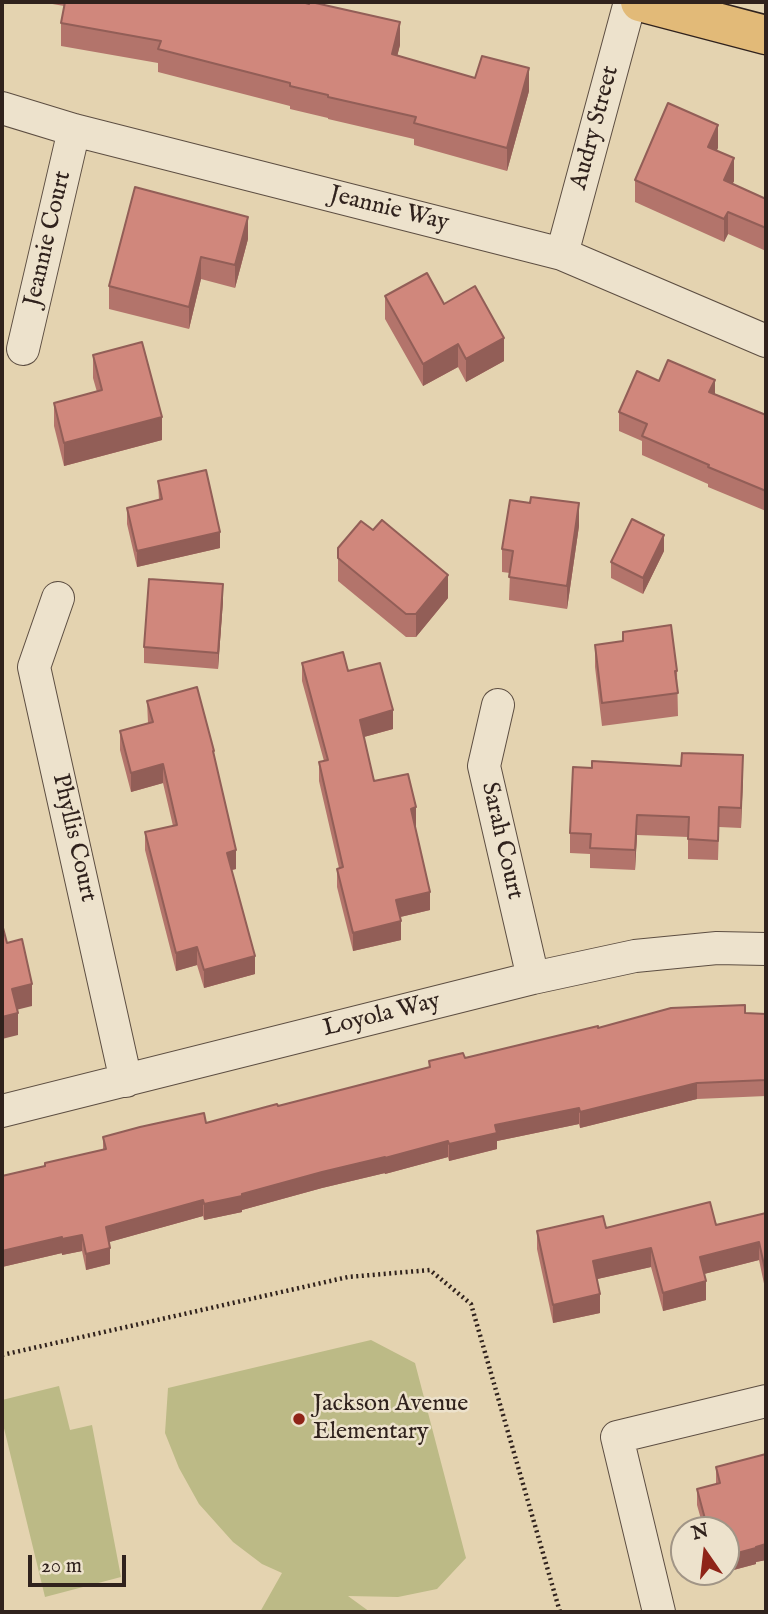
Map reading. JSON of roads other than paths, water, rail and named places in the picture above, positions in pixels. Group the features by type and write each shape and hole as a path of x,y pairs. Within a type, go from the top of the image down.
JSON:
{"main road":[{"path":"640,2 766,35"}],"street":[{"name":"Audry Street","path":"562,254 630,2"},
{"name":"Jeannie Way","path":"2,108 74,130 562,254 766,341"},
{"name":"Jeannie Court","path":"23,349 74,130"},
{"name":"Phyllis Court","path":"58,598 34,667 126,1081"},
{"name":"Sarah Court","path":"498,705 484,766 533,978"},
{"name":"Loyola Way","path":"2,1111 533,978 635,956 717,948 766,950"},
{"path":"659,1612 617,1437 766,1401"}],"place":[{"name":"Jackson Avenue Elementary","path":"299,1419"}]}
